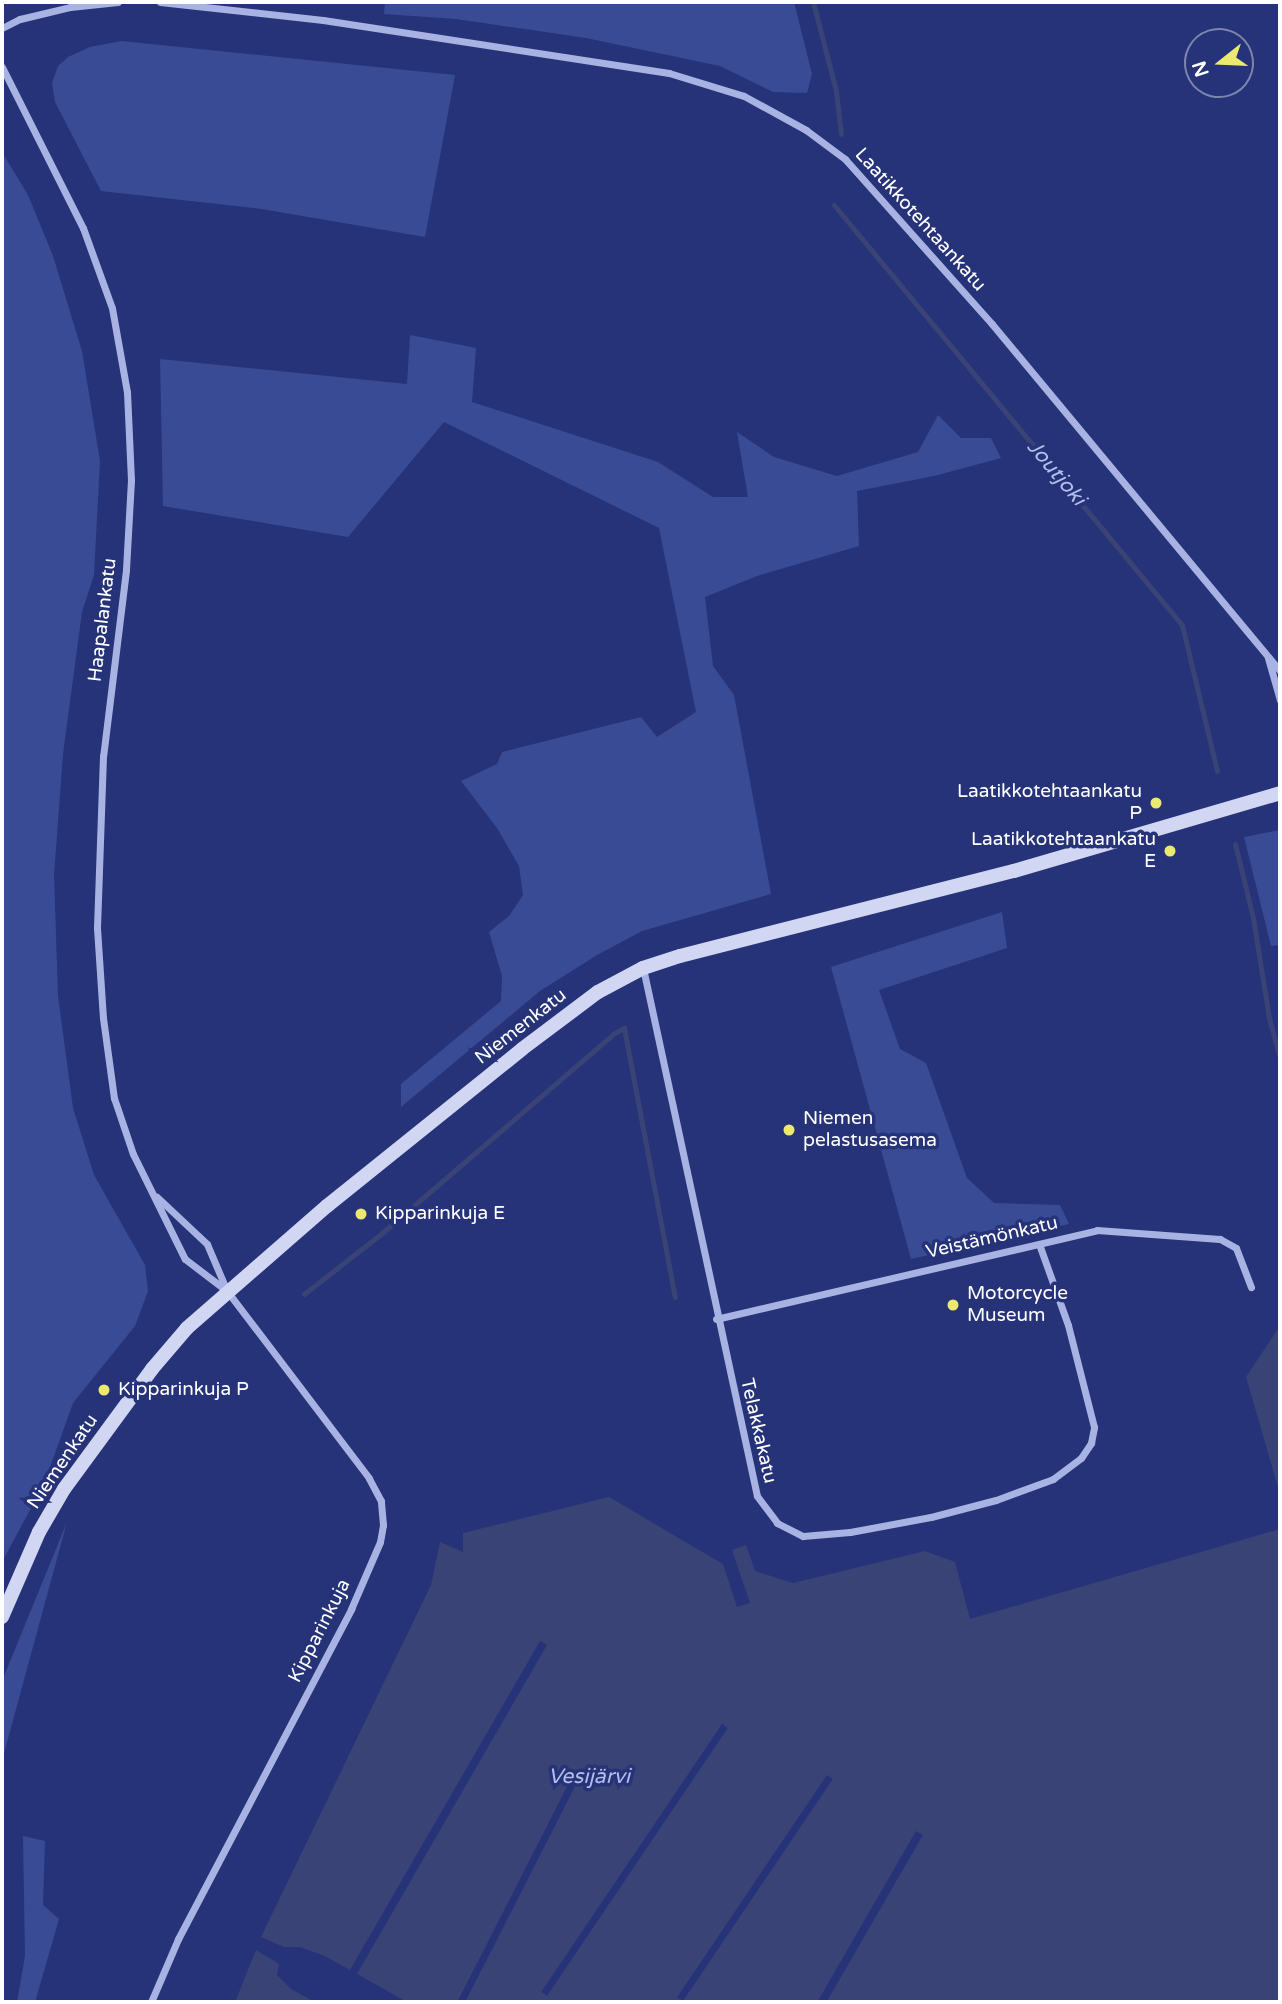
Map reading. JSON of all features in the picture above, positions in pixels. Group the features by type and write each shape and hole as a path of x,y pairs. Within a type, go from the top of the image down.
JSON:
{"street":[{"path":"2,28 20,19 70,7 118,2"},
{"name":"Laatikkotehtaankatu","path":"160,2 323,20 668,73 744,96 806,130 845,159 984,314 1280,671"},
{"name":"Haapalankatu","path":"2,67 83,228 112,308 127,392 131,493 126,570 103,756 97,929 103,1018 114,1098 133,1154 185,1259 227,1291"},
{"name":"Laatikkotehtaankatu","path":"1266,654 1280,700"},
{"name":"Niemenkatu","path":"2,1617 39,1532 88,1454 187,1328 227,1291 522,1049 598,992 643,968 752,937 1005,873 1280,793"},
{"name":"Telakkakatu","path":"643,968 680,1130 716,1319 757,1496 777,1523 803,1536 850,1532 930,1517 996,1500 1054,1479 1082,1458 1091,1443 1094,1427 1068,1325 1039,1244"},
{"name":"Haapalankatu","path":"154,1194 207,1244 227,1291"},
{"name":"Veistämönkatu","path":"716,1319 1097,1230 1220,1239 1236,1248 1251,1287"},
{"name":"Kipparinkuja","path":"151,2002 183,1929 351,1609 380,1542 383,1525 381,1501 369,1478 227,1291"}],"shaded area":[{"path":"385,2 794,2 812,74 807,93 773,92 720,66 586,38 456,19 384,14"},
{"path":"121,41 455,75 425,237 262,209 101,191 55,102 52,83 58,66 68,57 90,47"},
{"path":"2,152 28,195 53,256 82,351 100,461 94,575 82,612 63,754 54,875 58,996 73,1108 94,1175 145,1265 148,1291 135,1326 73,1403 44,1484 2,1562"},
{"path":"410,335 476,348 472,402 658,462 713,497 748,497 737,432 774,457 837,476 918,452 938,415 961,438 991,438 1001,458 934,476 857,491 859,546 757,576 705,597 713,666 734,695 771,894 642,931 597,955 540,991 401,1107 401,1084 501,1001 502,976 489,932 509,916 523,895 519,866 497,828 461,781 497,764 502,752 641,717 657,737 696,712 659,528 444,422 348,537 163,506 160,359 407,384"},
{"path":"1280,830 1280,945 1271,946 1244,837"},
{"path":"1002,912 1007,948 879,990 900,1049 926,1063 967,1178 994,1203 1060,1205 1069,1224 911,1259 831,967"},
{"path":"67,1522 3,1757 2,1909 2,1681"},
{"path":"23,1836 45,1841 43,1905 59,1919 35,2002 17,2002 25,1956"}],"water":[{"path":"1280,1326 1280,1494 1246,1377"},
{"name":"Vesijärvi","path":"609,1497 723,1564 737,1607 750,1603 732,1550 746,1545 755,1571 793,1583 925,1551 955,1562 970,1619 1280,1529 1280,2002 407,2002 325,1956 300,1947 284,1947 261,1937 431,1585 440,1542 463,1552 463,1533"},
{"path":"256,1950 279,1964 277,1975 291,1989 315,2002 235,2002"}],"pier":[{"path":"540,1641 547,1645 357,1974 350,1970"},
{"path":"722,1724 728,1728 547,1996 541,1992"},
{"path":"574,1773 580,1776 465,2002 457,2002"},
{"path":"827,1775 833,1779 683,2001 677,1997"},
{"path":"916,1831 923,1835 827,2002 817,2002"}],"waterway":[{"name":"Joutjoki","path":"813,2 836,91 841,134"},
{"name":"Joutjoki","path":"834,205 1182,625 1217,771"},
{"name":"Joutjoki","path":"1235,844 1253,918 1269,1018 1280,1058"},
{"path":"304,1294 382,1233 613,1034 624,1028 675,1297"}],"place":[{"name":"Laatikkotehtaankatu P","path":"1156,803"},
{"name":"Laatikkotehtaankatu E","path":"1170,851"},
{"name":"Niemen pelastusasema","path":"789,1130"},
{"name":"Kipparinkuja E","path":"361,1214"},
{"name":"Motorcycle Museum","path":"953,1305"},
{"name":"Kipparinkuja P","path":"104,1390"}]}
